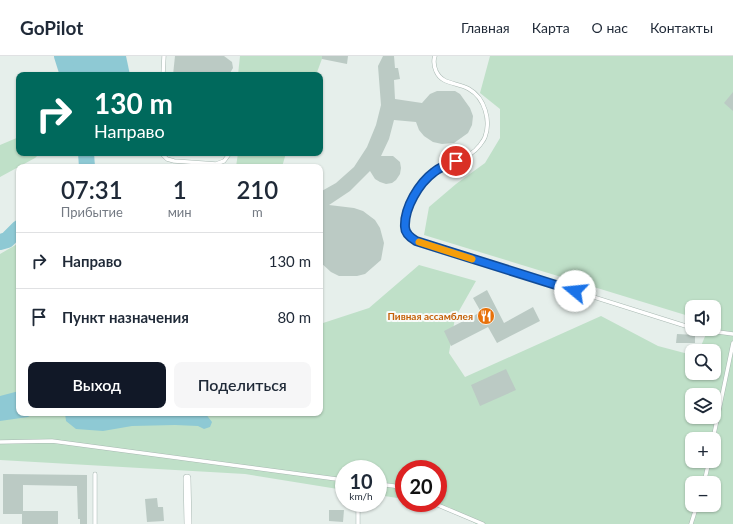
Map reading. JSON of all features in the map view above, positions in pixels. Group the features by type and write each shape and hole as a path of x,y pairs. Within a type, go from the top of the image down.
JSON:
{"street":[{"path":"187,478 188,524"}],"lane":[{"path":"163,72 164,56"},
{"path":"435,56 435,68 438,76 445,81 470,89 478,97 486,110 488,123 485,138 475,151 466,158 447,164 433,173 419,187 409,205 405,228 409,236 416,241 685,326"},
{"path":"164,156 167,159 174,161 216,164 224,161 228,156"},
{"path":"721,332 733,334"},
{"path":"714,432 733,343"},
{"path":"0,442 52,441 335,479"},
{"path":"95,474 96,524"},
{"path":"447,509 483,524"},
{"path":"358,512 358,524"},
{"path":"692,524 695,512"}],"green space":[{"path":"240,56 323,56 317,72 238,72"},
{"path":"490,56 733,56 733,524 476,524 447,507 447,460 395,460 395,498 387,496 387,460 335,460 335,489 245,474 0,460 0,254 16,245 16,416 323,416 323,323 369,308 419,265 476,281 455,318 449,353 465,377 601,316 658,346 685,353 685,380 721,380 721,344 702,344 705,336 721,336 721,300 685,300 685,315 424,235 429,207 456,184 485,163 500,138 500,109 480,93"},
{"path":"16,138 16,156 37,156 24,164 16,164 16,168 0,177 0,145"},
{"path":"238,156 285,156 283,164 236,164"}],"water":[{"path":"62,56 126,56 129,72 67,72"},
{"path":"16,392 16,416 30,416 0,421 0,396"},
{"path":"65,416 207,416 212,422 210,427 204,429 198,426 175,425 132,426 103,431 76,429 66,421"}],"building":[{"path":"175,56 224,56 232,62 233,68 231,72 173,72"},
{"path":"322,56 348,56 347,64 322,59"},
{"path":"383,56 394,56 395,68 398,68 400,79 394,80 395,99 422,103 430,94 437,91 455,91 460,94 470,108 473,116 472,125 468,133 454,143 442,144 433,142 424,136 419,130 416,122 394,120 389,139 381,156 393,156 400,162 400,174 396,180 392,183 386,184 380,182 375,179 370,171 350,191 329,205 354,208 363,211 375,220 380,228 384,243 381,260 365,274 357,276 339,276 331,272 323,265 323,190 336,183 354,167 367,147 376,125 381,105 378,66"},
{"path":"733,92 733,111 724,103"},
{"name":"Пивная ассамблея","path":"487,290 504,323 533,307 540,321 497,343 488,327 451,346 444,331 481,312 473,298"},
{"path":"677,334 695,336 695,343 676,343"},
{"path":"506,369 516,390 480,406 471,385"},
{"path":"3,474 87,475 87,524 80,524 80,519 78,519 77,486 23,485 23,511 58,511 58,524 22,524 22,514 3,514"},
{"path":"157,498 158,507 163,507 164,521 147,522 145,499"},
{"path":"329,510 344,512 343,522 329,521"}],"waterway":[{"path":"62,56 67,72"},
{"path":"86,156 87,164"},
{"path":"0,242 7,240 16,231"}],"slow traffic":[{"path":"419,242 472,259"}],"place":[{"name":"Пивная ассамблея","path":"486,316"}],"route":[{"path":"456,161 447,164 433,173 419,187 409,205 405,228 409,236 416,241 575,291"}]}
